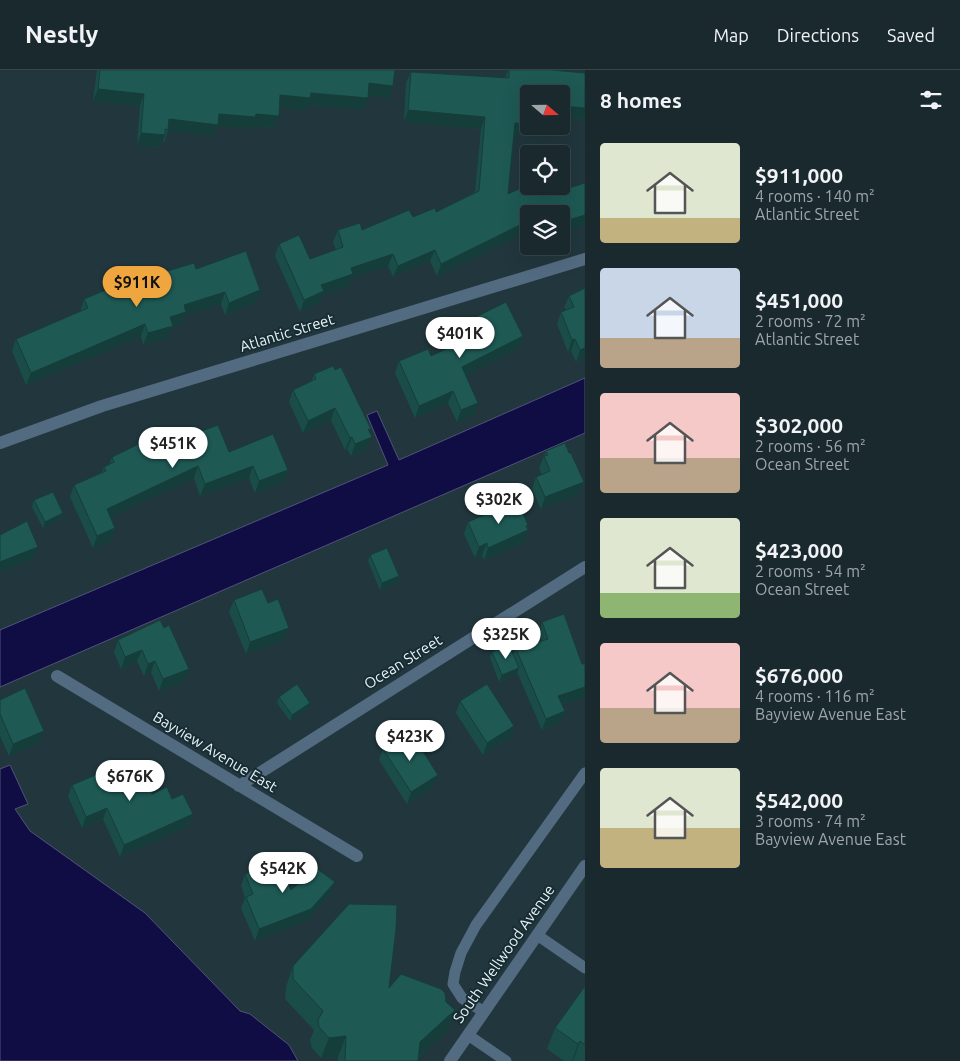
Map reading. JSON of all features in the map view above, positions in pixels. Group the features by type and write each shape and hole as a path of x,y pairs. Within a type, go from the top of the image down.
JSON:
{"street":[{"name":"Atlantic Street","path":"0,443 102,406 585,259"},
{"name":"Ocean Street","path":"239,786 585,567"},
{"name":"Bayview Avenue East","path":"56,676 357,856"},
{"name":"South Wellwood Avenue","path":"450,1061 585,866"}],"lane":[{"path":"484,1012 462,998 454,984 454,972 461,953 476,925 585,773"},
{"path":"537,935 585,968"},
{"path":"468,1035 506,1061"}],"shaded area":[{"path":"585,378 585,433 0,687 0,630 388,465 367,415 377,411 399,460"},
{"path":"10,765 28,804 15,809 30,831 145,913 240,1011 250,1014 289,1045 298,1061 0,1061 0,769"}],"building":[{"path":"100,70 395,70 393,86 369,83 368,98 311,93 310,98 280,95 279,116 256,114 255,117 219,114 218,125 169,119 168,130 165,129 165,135 141,133 144,94 98,89"},
{"path":"509,70 551,70 585,73 585,108 570,107 570,85 520,85 520,123 515,123 508,194 520,188 520,195 570,195 570,188 585,183 585,215 570,220 570,205 520,205 520,225 441,264 435,250 398,266 393,254 351,268 353,274 321,285 324,291 304,300 279,244 299,235 310,259 343,247 338,230 360,223 362,230 409,210 413,217 435,208 436,212 479,191 485,117 408,110 411,72 509,78"},
{"path":"246,251 260,290 229,303 225,292 184,305 186,312 170,317 173,326 148,333 145,324 31,373 16,339 88,308 84,299 108,289 194,263 196,269"},
{"path":"585,288 585,348 580,350 575,339 572,340 561,312 574,307 569,296"},
{"path":"506,302 523,336 462,367 478,403 461,410 453,391 419,406 399,361 428,349 431,356 465,340 464,338 476,332 470,320"},
{"path":"333,366 335,370 341,367 371,429 368,429 372,437 355,444 335,408 308,421 293,390 316,379 314,374"},
{"path":"218,425 229,452 273,434 288,470 259,481 253,466 205,484 198,466 107,509 115,528 97,536 74,485 106,471 104,467 114,462 112,457 149,439 154,449"},
{"path":"565,443 584,482 545,497 536,477 550,471 544,456 548,455 546,451"},
{"path":"53,492 63,513 45,522 34,500"},
{"path":"517,500 528,525 526,526 528,530 488,548 487,543 479,547 468,522"},
{"path":"27,521 38,547 0,562 0,535"},
{"path":"387,548 399,576 382,583 370,555"},
{"path":"262,589 268,603 278,599 289,628 250,642 234,600"},
{"path":"564,614 582,664 585,664 585,687 558,696 565,711 546,719 516,649 548,639 542,622"},
{"path":"160,620 164,628 169,625 189,669 163,679 155,661 148,664 142,650 125,657 118,640"},
{"path":"509,645 519,668 502,675 492,652"},
{"path":"297,684 310,703 292,715 279,697"},
{"path":"487,684 514,726 487,743 460,701"},
{"path":"25,688 44,731 13,744 0,714 0,700"},
{"path":"410,731 438,775 411,792 383,749"},
{"path":"124,763 125,767 134,763 140,777 144,776 152,794 167,787 172,799 183,794 193,814 124,845 107,808 86,817 72,785"},
{"path":"279,860 291,890 316,868 335,882 311,909 259,929 246,897 253,894 245,874"},
{"path":"349,904 397,905 389,988 401,974 441,989 445,993 446,1002 455,1010 420,1042 418,1061 346,1061 346,1036 329,1038 319,1027 318,1020 323,1011 293,979 293,966"},
{"path":"585,986 585,1045 580,1041 578,1044 555,1028"}]}
